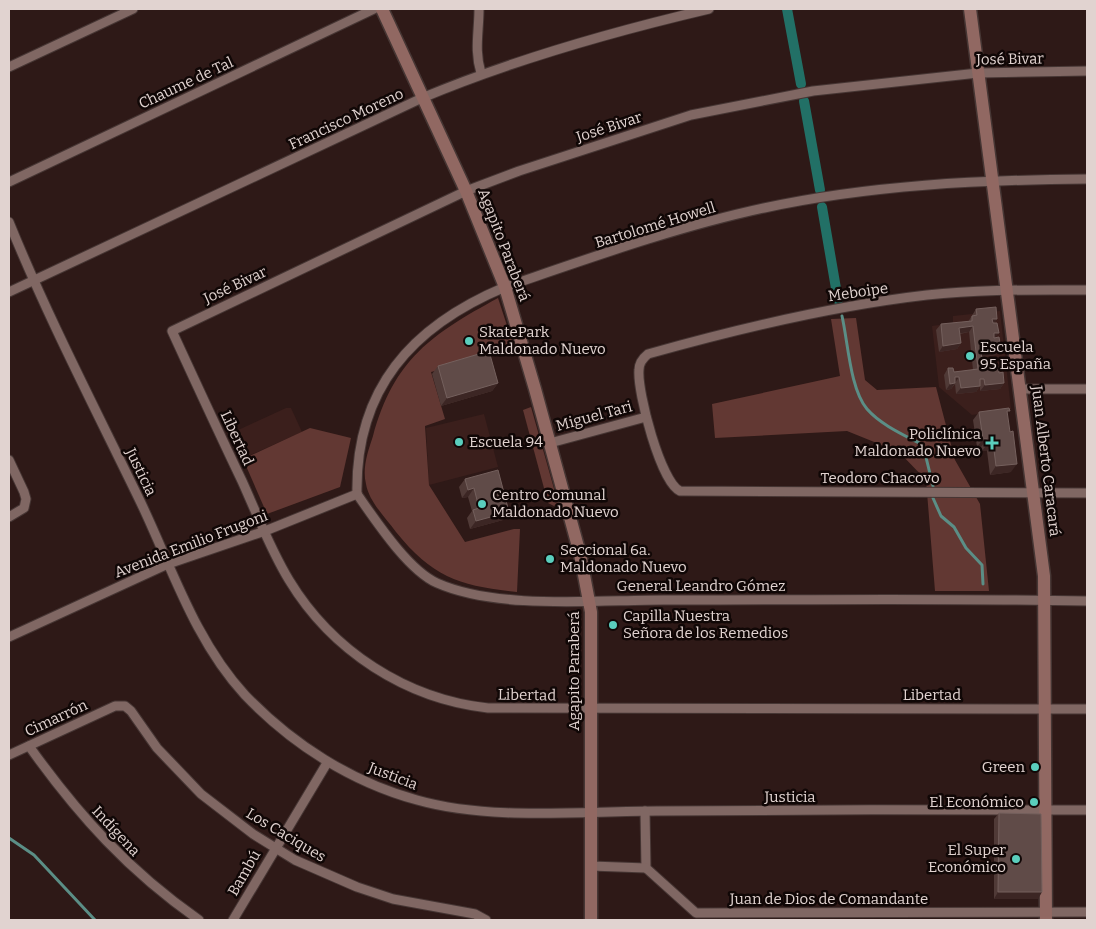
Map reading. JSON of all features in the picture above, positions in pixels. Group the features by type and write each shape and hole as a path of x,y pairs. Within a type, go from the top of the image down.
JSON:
{"street":[{"path":"9,67 133,9"},
{"name":"Chaume de Tal","path":"9,182 374,9"},
{"name":"Agapito Paraberá","path":"382,9 466,191 504,287 550,443 590,600 591,920"},
{"path":"480,9 475,43 481,73"},
{"name":"Francisco Moreno","path":"9,292 422,98 481,73 620,29 709,9"},
{"name":"Juan Alberto Caracará","path":"970,9 991,180 1021,389 1045,600 1046,916"},
{"name":"José Bivar","path":"172,331 466,191 519,171 691,115 813,90 978,73 1087,71"},
{"name":"Bartolomé Howell","path":"357,494 359,452 377,395 391,371 407,350 429,330 476,299 504,287 684,229 765,208 849,194 991,180 1087,179"},
{"name":"Justicia","path":"9,222 33,281 200,632 243,692 280,727 327,763 390,792 441,806 467,809 591,813 645,811 1087,810"},
{"name":"Meboipe","path":"646,416 639,376 640,363 648,354 741,328 826,310 927,295 1007,290 1087,290"},
{"name":"Libertad","path":"172,331 289,581 320,622 358,657 398,682 437,698 471,706 591,709 1087,709"},
{"path":"1021,389 1087,389"},
{"name":"Miguel Tari","path":"550,443 646,416"},
{"name":"Teodoro Chacovo","path":"646,416 665,474 673,488 687,492 1087,493"},
{"path":"9,460 24,492 26,505 21,511 9,517"},
{"name":"Avenida Emilio Frugoni","path":"9,637 168,564 265,531 357,494"},
{"name":"General Leandro Gómez","path":"357,494 387,536 414,566 435,582 464,593 494,598 590,600 1087,601"},
{"name":"Cimarrón","path":"9,755 115,706"},
{"name":"Los Caciques","path":"115,706 125,706 131,711 157,748 201,794 274,848 316,871 357,887 393,899 475,914 486,920"},
{"name":"Indígena","path":"29,746 67,798 110,847 164,896 199,920"},
{"name":"Bambú","path":"233,920 274,848 327,763"},
{"path":"591,866 646,868 645,811"},
{"name":"Juan de Dios de Comandante","path":"646,868 696,917 1046,916 1087,912"}],"shaded area":[{"path":"498,298 515,350 431,372 445,419 425,426 429,485 465,542 520,529 517,592 464,583 436,570 410,548 378,509 368,491 365,478 365,466 382,409 392,387 404,368 435,337"},
{"name":"Escuela 95 España","path":"1000,311 1011,409 972,415 939,387 932,326 953,323 953,316"},
{"path":"856,318 865,380 877,390 936,387 955,460 980,504 989,591 935,591 926,480 899,452 847,431 715,438 712,404 840,376 831,319"},
{"path":"531,407 558,503 554,506 548,503 523,410"},
{"path":"286,408 291,408 302,432 246,457 234,432"},
{"name":"Escuela 94","path":"484,414 498,467 429,485 426,428"},
{"path":"310,428 351,438 340,487 267,514 243,459"}],"building":[{"path":"996,307 997,319 992,319 993,323 997,323 999,333 994,333 994,338 999,337 1001,349 981,351 983,369 999,367 999,373 1003,372 1004,383 985,385 984,379 980,379 980,386 961,388 959,377 955,377 955,383 950,384 948,368 953,368 954,372 978,369 973,326 959,328 961,343 943,346 941,324 972,321 972,316 977,315 976,309"},
{"path":"489,351 498,383 447,398 438,366"},
{"path":"1009,408 1010,411 1007,411 1010,432 1013,431 1017,464 996,466 993,442 988,443 987,439 983,439 979,412"},
{"path":"498,470 509,512 476,521 473,510 479,508 474,488 468,490 465,479"},
{"name":"El Super Económico","path":"999,813 1041,814 1042,892 998,892"}],"waterway":[{"path":"787,9 801,84"},
{"path":"804,101 820,190"},
{"path":"822,207 838,300"},
{"path":"842,316 850,365 861,400 867,409 879,420 923,445 933,486"},
{"path":"933,498 941,516 954,527 966,548 982,565 983,584"},
{"path":"9,838 34,855 95,920"}],"place":[{"name":"SkatePark Maldonado Nuevo","path":"469,341"},
{"name":"Escuela 95 España","path":"970,356"},
{"name":"Escuela 94","path":"459,442"},
{"name":"Policlínica Maldonado Nuevo","path":"992,443"},
{"name":"Centro Comunal Maldonado Nuevo","path":"482,504"},
{"name":"Seccional 6a. Maldonado Nuevo","path":"550,559"},
{"name":"Capilla Nuestra Señora de los Remedios","path":"613,625"},
{"name":"Green","path":"1035,767"},
{"name":"El Económico","path":"1034,802"},
{"name":"El Super Económico","path":"1016,859"}]}
